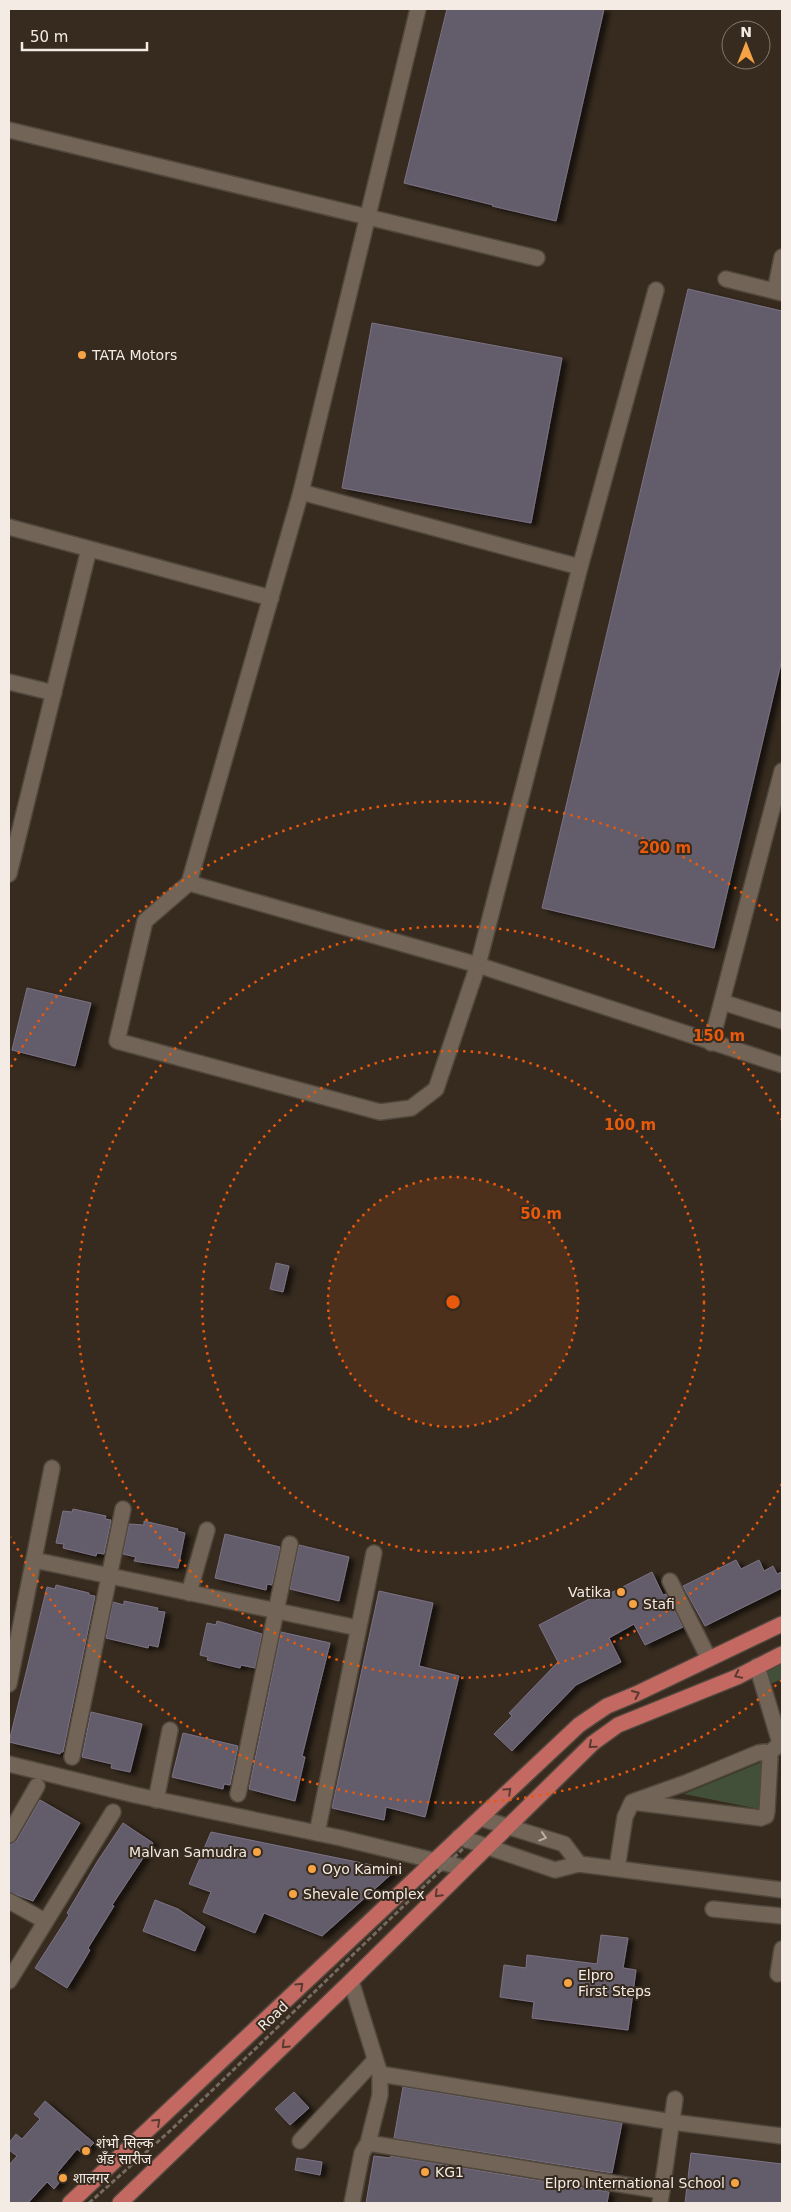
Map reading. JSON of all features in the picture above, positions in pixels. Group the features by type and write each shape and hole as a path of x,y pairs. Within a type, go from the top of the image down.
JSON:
{"main road":[{"path":"70,2203 434,1860 465,1839 480,1818 579,1725 607,1706 782,1624"},
{"path":"120,2203 594,1743 618,1725 737,1677 782,1654"}],"street":[{"path":"418,9 301,492 189,883 145,921 117,1041 380,1112 411,1108 436,1090 478,965 580,567 656,290"},
{"path":"9,130 537,258"},
{"path":"726,279 778,292 782,257"},
{"path":"301,492 580,567"},
{"path":"9,527 271,598"},
{"path":"9,874 88,549"},
{"path":"9,682 54,693"},
{"path":"711,1043 777,813 782,771"},
{"path":"189,883 478,965 782,1065"},
{"path":"722,1002 782,1021"},
{"path":"9,1684 52,1468"},
{"path":"72,1757 111,1576 123,1509"},
{"path":"189,1593 207,1530"},
{"path":"238,1794 290,1544"},
{"path":"317,1833 374,1554"},
{"path":"34,1560 358,1628"},
{"path":"670,1582 709,1659"},
{"path":"757,1666 780,1743 768,1755"},
{"path":"156,1800 170,1730"},
{"path":"617,1868 625,1817 632,1802 688,1782 758,1753 765,1752 770,1758 768,1811 766,1816 761,1818 632,1802"},
{"path":"9,1764 156,1800 317,1833 465,1868"},
{"path":"9,1835 37,1786"},
{"path":"9,1980 113,1812"},
{"path":"480,1818 564,1844 579,1864"},
{"path":"465,1839 555,1870 579,1864 782,1890"},
{"path":"9,1901 45,1921"},
{"path":"713,1909 782,1916"},
{"path":"778,1974 782,1949"},
{"path":"350,1981 377,2067 380,2095 368,2143 362,2153 352,2203"},
{"path":"377,2067 672,2122 782,2136"},
{"path":"300,2141 377,2067"},
{"path":"368,2143 661,2197 676,2099"}],"path":[{"name":"Road","path":"89,2203 179,2122 465,1839"}],"green space":[{"path":"782,1658 782,1679 756,1690 749,1674"},
{"path":"764,1761 764,1810 684,1794"}],"building":[{"path":"447,9 604,9 556,221 404,183"},
{"path":"688,289 782,311 782,659 714,948 542,908"},
{"path":"372,323 562,358 531,523 342,488"},
{"path":"27,988 91,1003 75,1066 12,1050"},
{"path":"276,1263 289,1266 283,1292 270,1289"},
{"path":"73,1509 106,1516 105,1519 111,1520 104,1554 97,1553 96,1556 63,1548 64,1544 56,1543 63,1511 72,1512"},
{"path":"144,1521 178,1529 177,1531 185,1533 178,1568 134,1561 136,1557 123,1554 129,1524 144,1525"},
{"path":"225,1534 280,1547 272,1585 267,1584 266,1590 215,1578"},
{"path":"299,1545 349,1557 339,1601 290,1589"},
{"path":"736,1560 741,1569 759,1560 764,1571 773,1566 777,1574 782,1572 782,1588 705,1626 683,1586"},
{"path":"652,1572 663,1595 666,1594 683,1627 645,1645 634,1624 609,1638 621,1662 576,1685 512,1751 494,1734 512,1716 509,1713 558,1662 539,1625 595,1596 597,1600"},
{"path":"56,1585 95,1596 63,1752 60,1754 9,1742 47,1587 55,1589"},
{"path":"379,1591 433,1603 419,1666 459,1676 425,1817 386,1807 384,1820 332,1808"},
{"path":"124,1601 158,1608 157,1611 165,1612 158,1647 149,1645 148,1648 106,1638 113,1602 124,1605"},
{"path":"217,1621 262,1634 255,1668 241,1665 240,1668 207,1660 208,1657 200,1655 207,1623 216,1625"},
{"path":"281,1632 330,1643 302,1756 305,1757 295,1801 249,1789"},
{"path":"91,1712 142,1724 130,1772 111,1768 112,1764 82,1757"},
{"path":"183,1733 238,1746 230,1785 224,1784 223,1789 172,1777"},
{"path":"40,1800 80,1823 33,1901 9,1892 9,1846 17,1840"},
{"path":"123,1823 153,1843 112,1905 114,1906 88,1948 90,1950 67,1988 35,1968 69,1915 67,1913 97,1862"},
{"name":"Shevale Complex","path":"211,1832 396,1870 322,1936 264,1913 255,1933 203,1912 211,1892 189,1884"},
{"path":"155,1900 178,1909 205,1927 195,1951 143,1931"},
{"name":"Elpro First Steps","path":"601,1935 628,1938 623,1968 636,1970 628,2030 532,2018 534,2002 500,1997 504,1965 526,1968 527,1955 597,1964"},
{"path":"403,2087 622,2123 612,2173 394,2138"},
{"path":"294,2092 309,2108 290,2125 275,2109"},
{"path":"45,2101 94,2143 83,2154 77,2149 57,2173 63,2178 54,2189 47,2182 28,2203 9,2203 9,2165 17,2156 9,2150 9,2143 16,2134 22,2139 40,2119 34,2114"},
{"name":"Elpro International School","path":"691,2153 782,2164 782,2203 685,2203"},
{"path":"374,2156 390,2158 391,2156 609,2192 607,2203 366,2203"},
{"path":"297,2158 322,2162 320,2175 295,2170"}],"place":[{"name":"TATA Motors","path":"82,355"},
{"name":"Vatika","path":"621,1592"},
{"name":"Stafi","path":"633,1604"},
{"name":"Malvan Samudra","path":"257,1852"},
{"name":"Oyo Kamini","path":"312,1869"},
{"name":"Shevale Complex","path":"293,1894"},
{"name":"Elpro First Steps","path":"568,1983"},
{"name":"शंभो सिल्क अँड सारीज","path":"86,2151"},
{"name":"KG1","path":"425,2172"},
{"name":"शालगर","path":"63,2178"},
{"name":"Elpro International School","path":"735,2183"}]}
